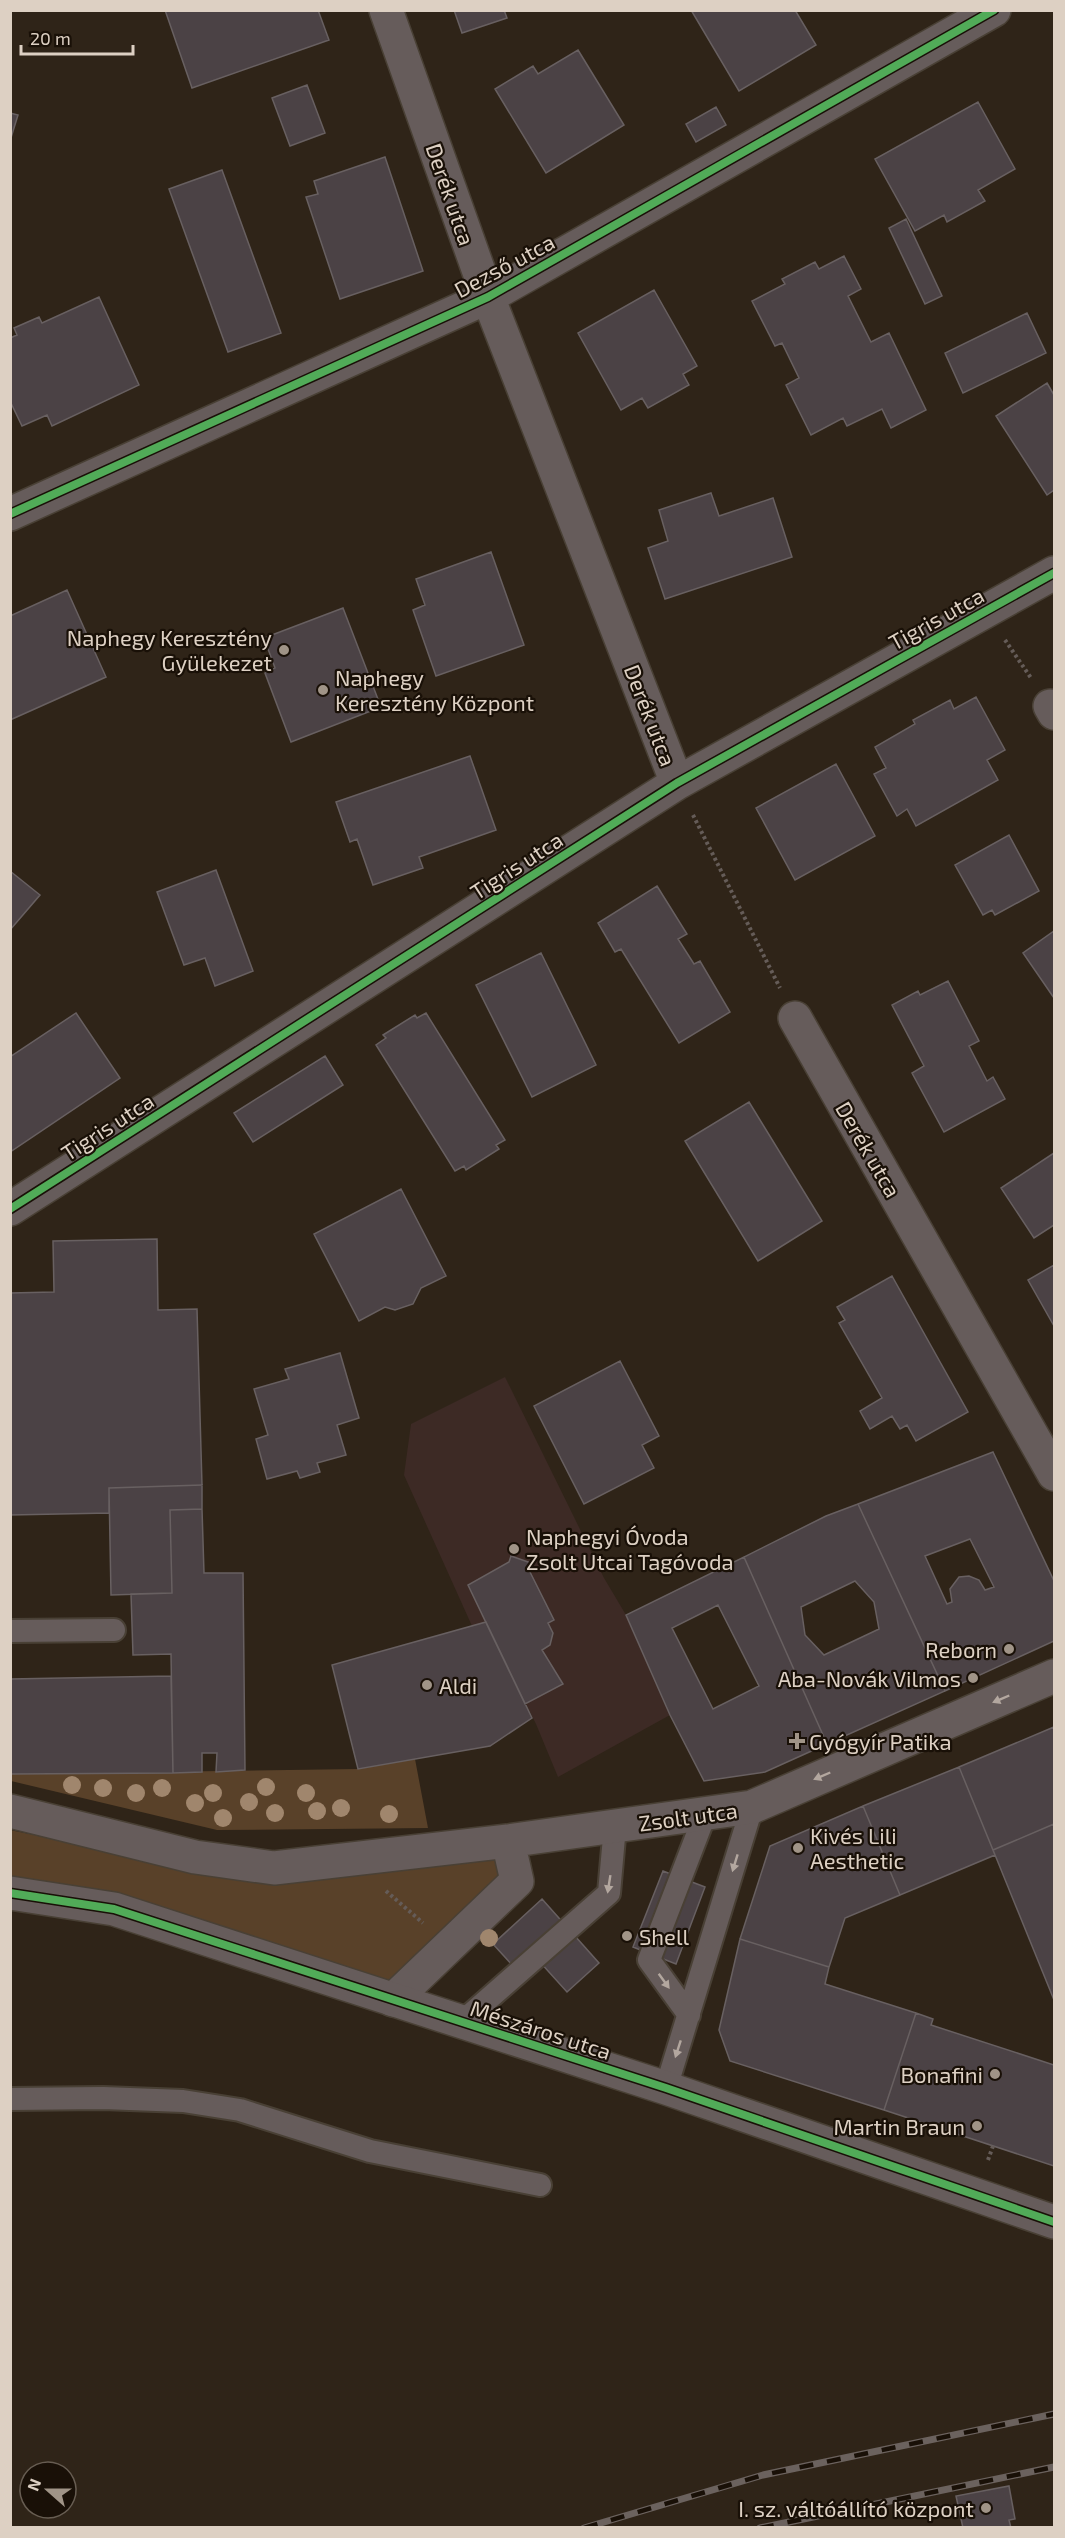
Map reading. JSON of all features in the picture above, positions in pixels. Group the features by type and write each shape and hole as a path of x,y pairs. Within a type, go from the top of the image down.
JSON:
{"street":[{"name":"Derék utca","path":"386,10 488,297 677,783"},
{"name":"Dezső utca","path":"10,514 488,297 994,10"},
{"name":"Tigris utca","path":"10,1209 677,783 1054,573"},
{"name":"Derék utca","path":"795,1018 1054,1474"},
{"name":"Zsolt utca","path":"508,1841 752,1807 1054,1676"},
{"path":"10,1811 195,1857 274,1868 508,1841 517,1881 393,2000"},
{"name":"Mészáros utca","path":"10,1893 114,1909 666,2088 1054,2222"}],"lane":[{"path":"10,1631 114,1630"},
{"path":"666,2088 752,1807"},
{"path":"689,2015 649,1960 706,1812"},
{"path":"462,2022 609,1893 615,1826"},
{"path":"10,2099 102,2098 183,2101 240,2110 370,2151 540,2185"}],"path":[{"path":"986,611 1052,710"},
{"path":"394,1898 425,1925"},
{"path":"988,2160 993,2146"}],"shaded area":[{"name":"Naphegyi Óvoda Zsolt Utcai Tagóvoda","path":"505,1377 604,1578 626,1615 670,1715 558,1777 536,1724 486,1623 472,1626 404,1475 411,1424"},
{"path":"415,1759 428,1828 217,1830 11,1781 11,1774 358,1769"},
{"path":"10,1830 262,1881 357,1875 498,1856 503,1876 390,1984 11,1884"}],"building":[{"path":"165,10 318,10 329,40 192,88"},
{"path":"454,10 504,10 507,18 462,33"},
{"path":"691,10 795,10 816,45 739,91"},
{"path":"578,50 624,125 546,173 495,89 533,66 538,74"},
{"path":"307,85 325,133 290,146 272,98"},
{"path":"978,102 1015,169 978,190 985,201 947,222 944,215 915,231 875,159"},
{"path":"716,107 726,125 696,142 686,124"},
{"path":"10,113 18,115 10,141"},
{"path":"385,157 423,271 340,299 306,197 318,194 314,181"},
{"path":"222,170 281,333 228,352 169,189"},
{"path":"906,219 942,296 925,304 889,228"},
{"path":"844,256 861,289 848,296 871,342 889,333 926,410 891,428 882,409 847,426 843,418 811,435 786,385 799,378 782,343 775,346 752,301 785,284 782,279 815,262 819,269"},
{"path":"654,290 697,366 683,374 689,385 648,408 642,398 621,410 578,333"},
{"path":"99,297 139,385 52,426 47,415 22,426 10,401 10,338 17,335 14,328 39,317 42,323"},
{"path":"1027,313 1046,353 963,393 945,353"},
{"path":"1047,383 1054,395 1054,490 1047,495 996,416"},
{"path":"711,493 719,516 773,498 792,557 665,599 648,548 668,541 659,510"},
{"path":"491,552 524,645 436,676 413,610 425,605 416,579"},
{"path":"67,590 106,677 10,720 10,616"},
{"name":"Naphegy Keresztény Központ","path":"343,608 381,707 291,742 265,673 275,668 264,638"},
{"path":"976,697 1005,750 987,760 998,780 916,826 907,809 897,816 874,774 886,768 875,747 915,724 913,720 950,700 954,709"},
{"path":"470,756 496,830 419,857 423,868 373,885 357,839 350,842 336,802"},
{"path":"836,764 875,836 795,880 756,808"},
{"path":"1009,835 1039,891 995,915 992,910 983,915 955,865"},
{"path":"216,870 253,971 215,986 205,958 184,965 157,892"},
{"path":"10,871 40,895 10,930"},
{"path":"657,886 687,934 678,939 694,964 700,961 730,1012 679,1043 621,949 615,952 598,923"},
{"path":"1054,931 1054,998 1023,953"},
{"path":"541,953 596,1065 532,1097 476,985"},
{"path":"948,981 979,1041 969,1046 987,1081 993,1077 1005,1099 944,1132 912,1073 924,1066 892,1005 918,991 920,995"},
{"path":"76,1013 120,1078 10,1152 10,1057"},
{"path":"426,1013 505,1140 496,1145 499,1149 466,1170 464,1166 455,1171 376,1045 386,1038 383,1035 415,1015 417,1018"},
{"path":"325,1056 343,1085 253,1142 234,1113"},
{"path":"749,1102 822,1221 758,1261 685,1141"},
{"path":"1054,1153 1054,1225 1034,1238 1001,1188"},
{"path":"401,1189 446,1276 421,1288 413,1304 395,1310 385,1307 359,1321 314,1234"},
{"path":"157,1239 158,1310 197,1309 202,1485 109,1488 109,1513 10,1515 10,1293 54,1292 53,1241"},
{"path":"1054,1265 1054,1326 1028,1280"},
{"path":"892,1276 968,1412 916,1441 907,1425 900,1429 892,1416 870,1429 860,1411 882,1398 839,1323 845,1320 837,1307"},
{"path":"340,1353 359,1418 337,1425 346,1455 317,1463 320,1472 300,1478 297,1471 267,1479 256,1439 268,1435 254,1389 289,1379 285,1369"},
{"path":"620,1361 659,1436 642,1445 654,1468 584,1504 534,1406"},
{"path":"993,1452 1054,1581 1054,1641 945,1691 858,1504","holes":["970,1539 994,1587 985,1590 979,1580 969,1576 959,1577 950,1589 952,1602 947,1604 925,1556"]},
{"path":"202,1485 202,1509 170,1510 172,1593 111,1595 109,1488"},
{"path":"858,1504 945,1691 827,1744 744,1557 826,1516","holes":["855,1581 874,1602 879,1629 824,1655 805,1635 801,1607"]},
{"path":"202,1509 204,1573 243,1573 245,1770 216,1772 217,1753 202,1753 202,1772 173,1773 171,1654 133,1655 131,1594 172,1593 170,1510"},
{"path":"511,1556 531,1563 529,1570 554,1620 548,1623 553,1633 550,1645 542,1650 563,1684 525,1704 468,1585 509,1562"},
{"path":"744,1557 827,1744 765,1772 704,1781 670,1715 626,1615","holes":["718,1605 759,1686 713,1709 672,1628"]},
{"name":"Aldi","path":"486,1622 532,1718 490,1746 358,1769 332,1665"},
{"path":"171,1676 173,1773 10,1774 10,1679"},
{"path":"1054,1727 1054,1824 993,1850 959,1767"},
{"path":"959,1767 995,1855 900,1895 863,1806"},
{"path":"863,1806 900,1895 845,1918 829,1967 740,1939 770,1846"},
{"path":"1054,1824 1054,2000 993,1850"},
{"path":"663,1871 705,1887 676,1964 633,1947"},
{"path":"542,1899 599,1963 567,1992 530,1951 513,1966 493,1944"},
{"path":"740,1939 829,1967 825,1984 916,2013 884,2110 730,2061 719,2030"},
{"path":"916,2013 933,2019 931,2025 1054,2065 1054,2166 884,2110"},
{"name":"I. sz. váltóállító központ","path":"1009,2486 1015,2519 1009,2520 1011,2528 963,2528 956,2496"}],"railway":[{"path":"584,2528 763,2475 1054,2414"},
{"path":"760,2528 1054,2467"}],"cycle path":[{"path":"10,514 488,297 994,10"},
{"path":"10,1209 677,783 1054,573"},
{"path":"10,1893 114,1909 666,2088 1054,2222"}],"place":[{"name":"Naphegy Keresztény Gyülekezet","path":"284,650"},
{"name":"Naphegy Keresztény Központ","path":"323,690"},
{"name":"Naphegyi Óvoda Zsolt Utcai Tagóvoda","path":"514,1549"},
{"name":"Reborn","path":"1009,1649"},
{"name":"Aba-Novák Vilmos","path":"973,1678"},
{"name":"Aldi","path":"427,1685"},
{"name":"Gyógyír Patika","path":"797,1741"},
{"name":"Kivés Lili Aesthetic","path":"798,1848"},
{"name":"Shell","path":"627,1936"},
{"name":"Bonafini","path":"995,2074"},
{"name":"Martin Braun","path":"977,2126"},
{"name":"I. sz. váltóállító központ","path":"986,2508"}]}
